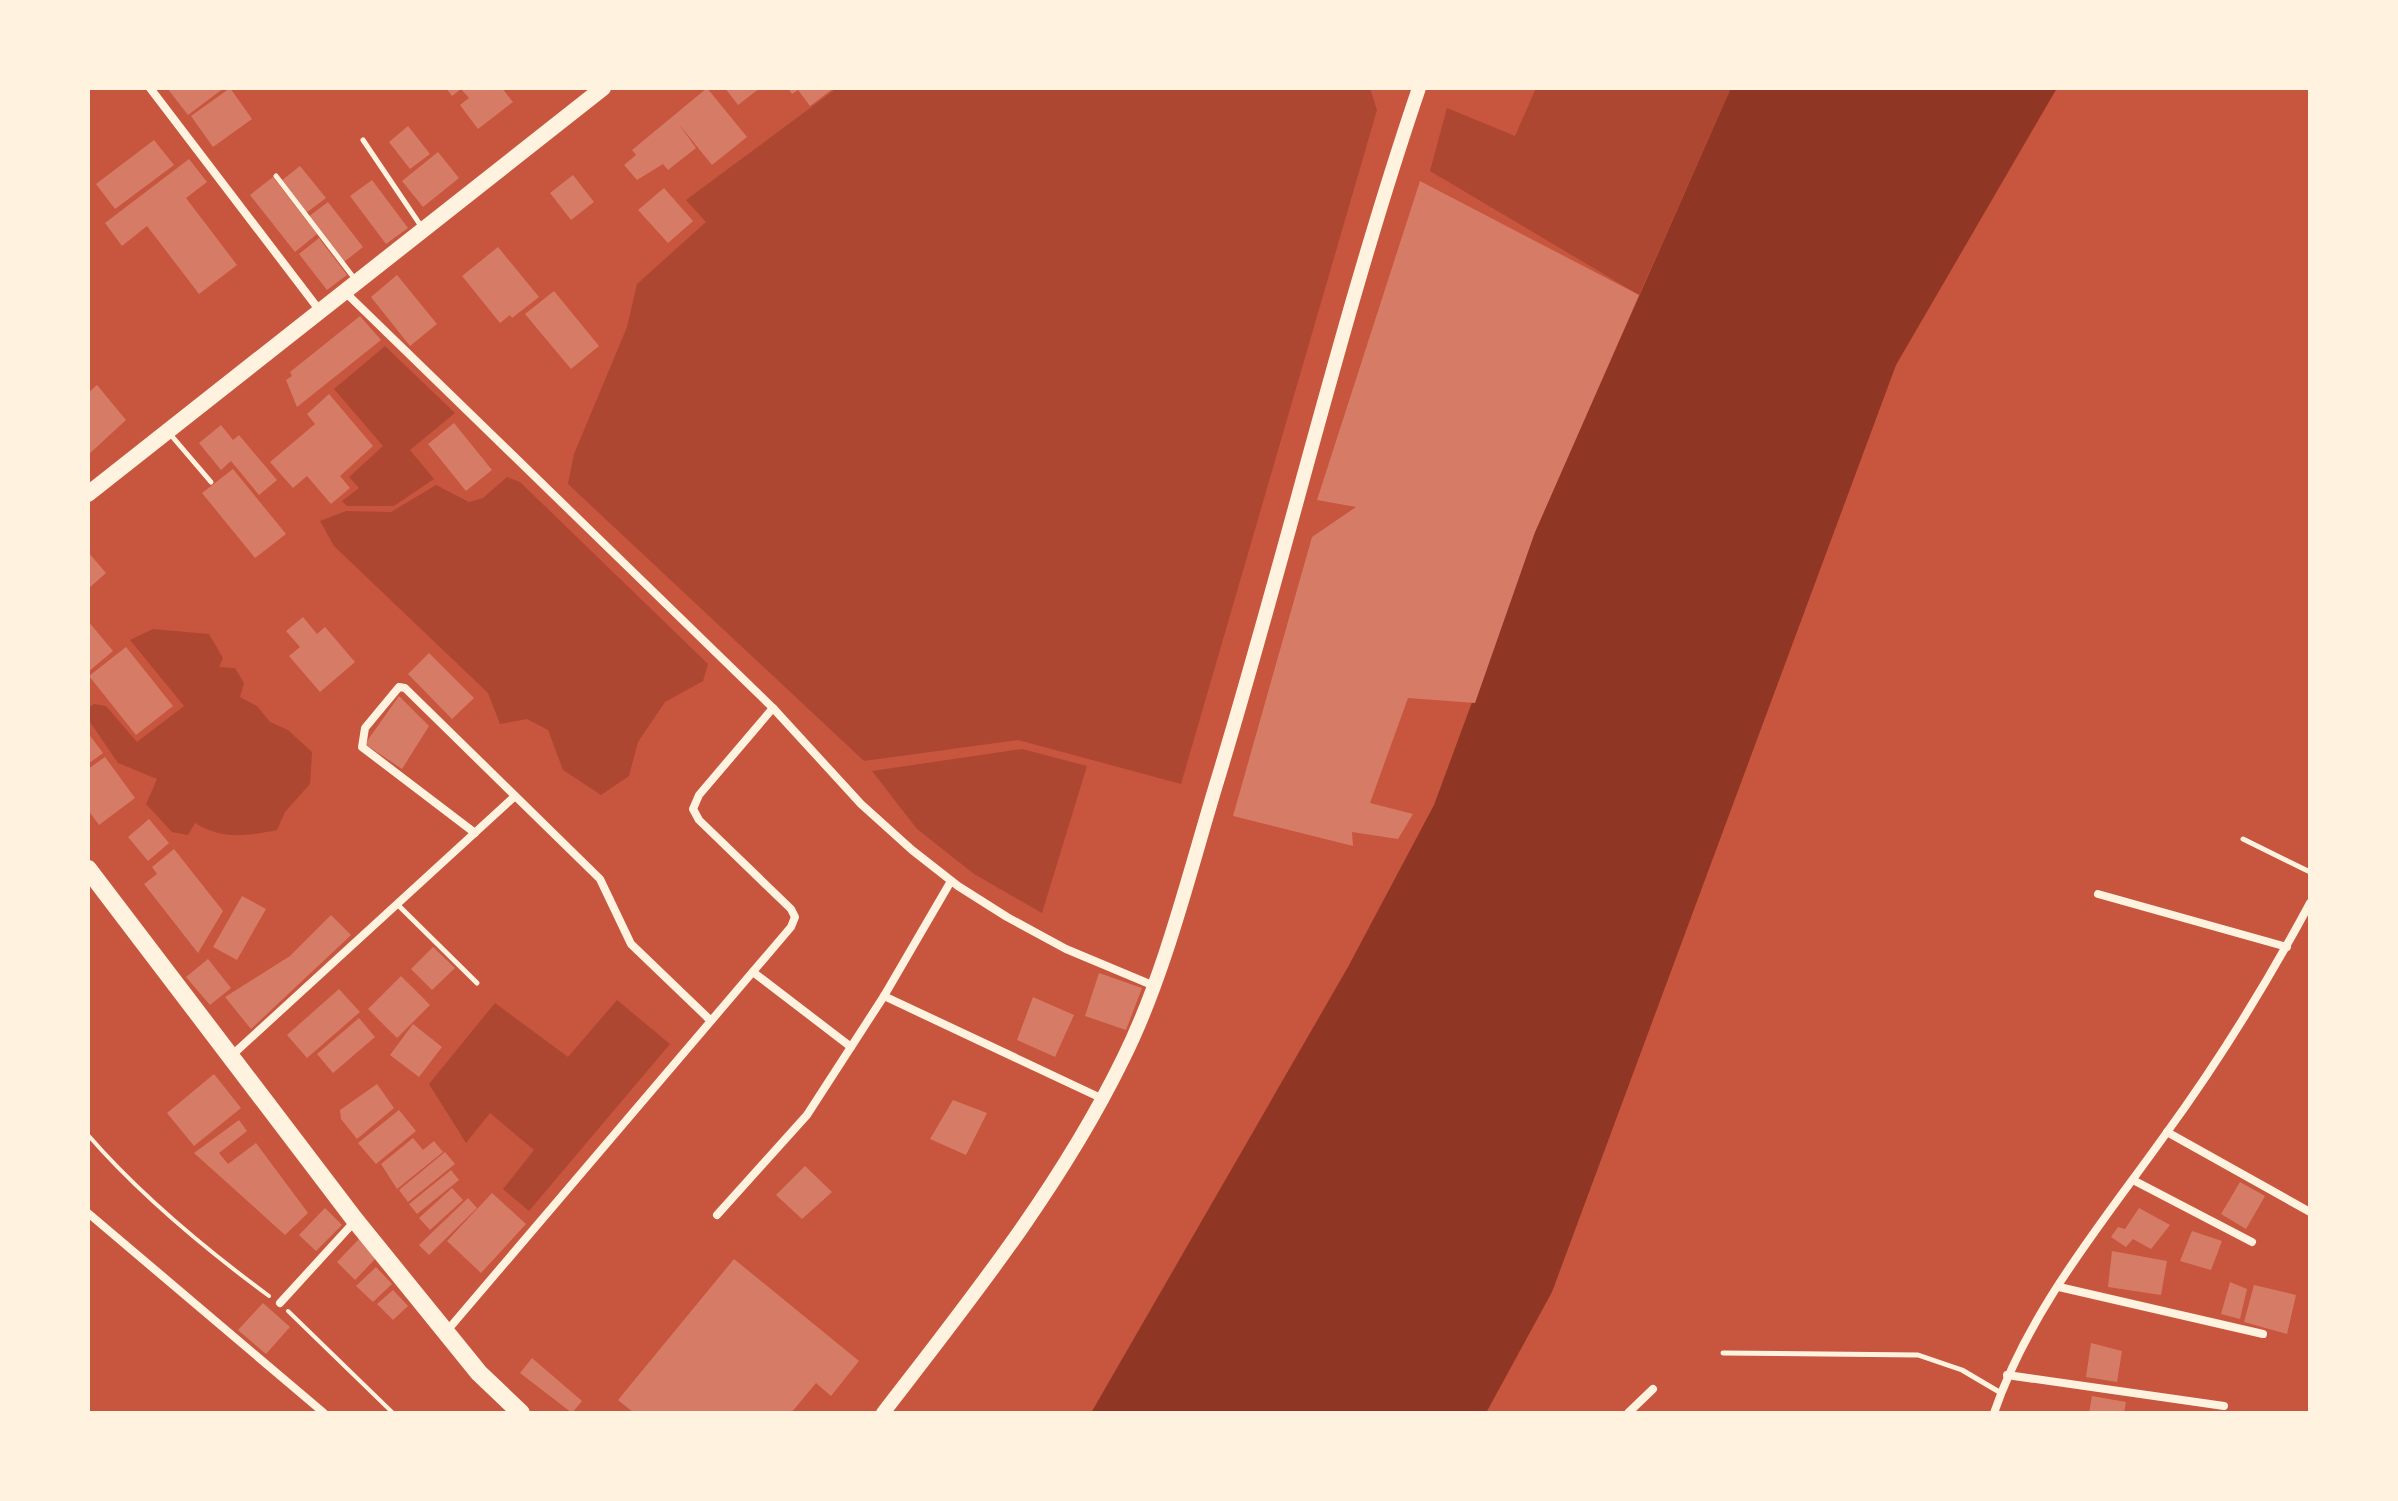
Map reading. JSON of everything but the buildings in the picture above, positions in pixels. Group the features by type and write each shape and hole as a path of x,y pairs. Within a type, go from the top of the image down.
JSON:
{"main road":[{"path":"88,494 603,88"},
{"path":"88,869 355,1220 487,1383 521,1413"}],"street":[{"path":"150,88 320,311"},
{"path":"883,1413 1005,1255 1103,1099 1141,1021 1270,609 1374,220 1419,88"},
{"path":"351,287 773,708 861,804 951,881 1066,949 1152,985"},
{"path":"475,833 362,747 365,728 399,687 405,688 600,879 631,944 709,1019"},
{"path":"445,1332 709,1019 791,927 795,917 699,820 693,809 699,795 773,708"},
{"path":"229,1058 515,796"},
{"path":"717,1215 807,1115 884,996 951,881"},
{"path":"2098,894 2287,947"},
{"path":"1994,1413 2007,1375 2059,1287 2167,1132 2287,947 2310,903"},
{"path":"753,972 851,1047"},
{"path":"884,996 1103,1099"},
{"path":"2167,1132 2310,1212"},
{"path":"2133,1180 2252,1242"},
{"path":"88,1213 324,1413"},
{"path":"280,1303 355,1220"},
{"path":"2059,1287 2263,1334"},
{"path":"2007,1375 2224,1406"},
{"path":"1628,1413 1653,1389"}],"lane":[{"path":"363,140 424,230"},
{"path":"276,176 351,287"},
{"path":"167,431 211,482"},
{"path":"2243,839 2310,872"},
{"path":"397,904 477,983"},
{"path":"1723,1353 1918,1355 1951,1366 2001,1393"}],"path":[{"path":"88,1135 134,1184 226,1264 280,1303 393,1413"}],"shaded area":[{"path":"837,88 1370,88 1377,110 1181,784 1018,740 864,761 568,484 574,454 627,327 637,284 706,222 686,200"},
{"path":"1536,88 1731,88 1639,295 1430,171 1447,108 1515,136"},
{"path":"1731,88 2057,88 1896,365 1552,1292 1486,1413 1091,1413 1348,967 1434,805 1535,532"},
{"path":"385,346 455,413 410,450 434,479 394,506 347,506 342,501 359,488 349,477 383,446 334,389"},
{"path":"507,477 520,482 708,664 703,681 665,702 638,742 629,776 601,795 563,770 548,730 527,719 500,724 488,693 334,546 320,521 346,511 391,512 436,485 469,502 483,498"},
{"path":"153,629 209,634 223,658 219,667 235,668 244,683 240,697 257,706 270,722 288,730 312,752 310,784 285,812 277,830 235,835 215,832 195,823 188,835 172,832 146,804 157,779 118,763 88,719 88,708 94,704 106,706 137,742 184,706 130,640"},
{"path":"1022,749 1087,766 1042,913 974,874 917,829 872,771"},
{"path":"617,1000 670,1044 529,1211 503,1189 534,1150 490,1113 466,1143 429,1084 495,1003 568,1057"}]}
